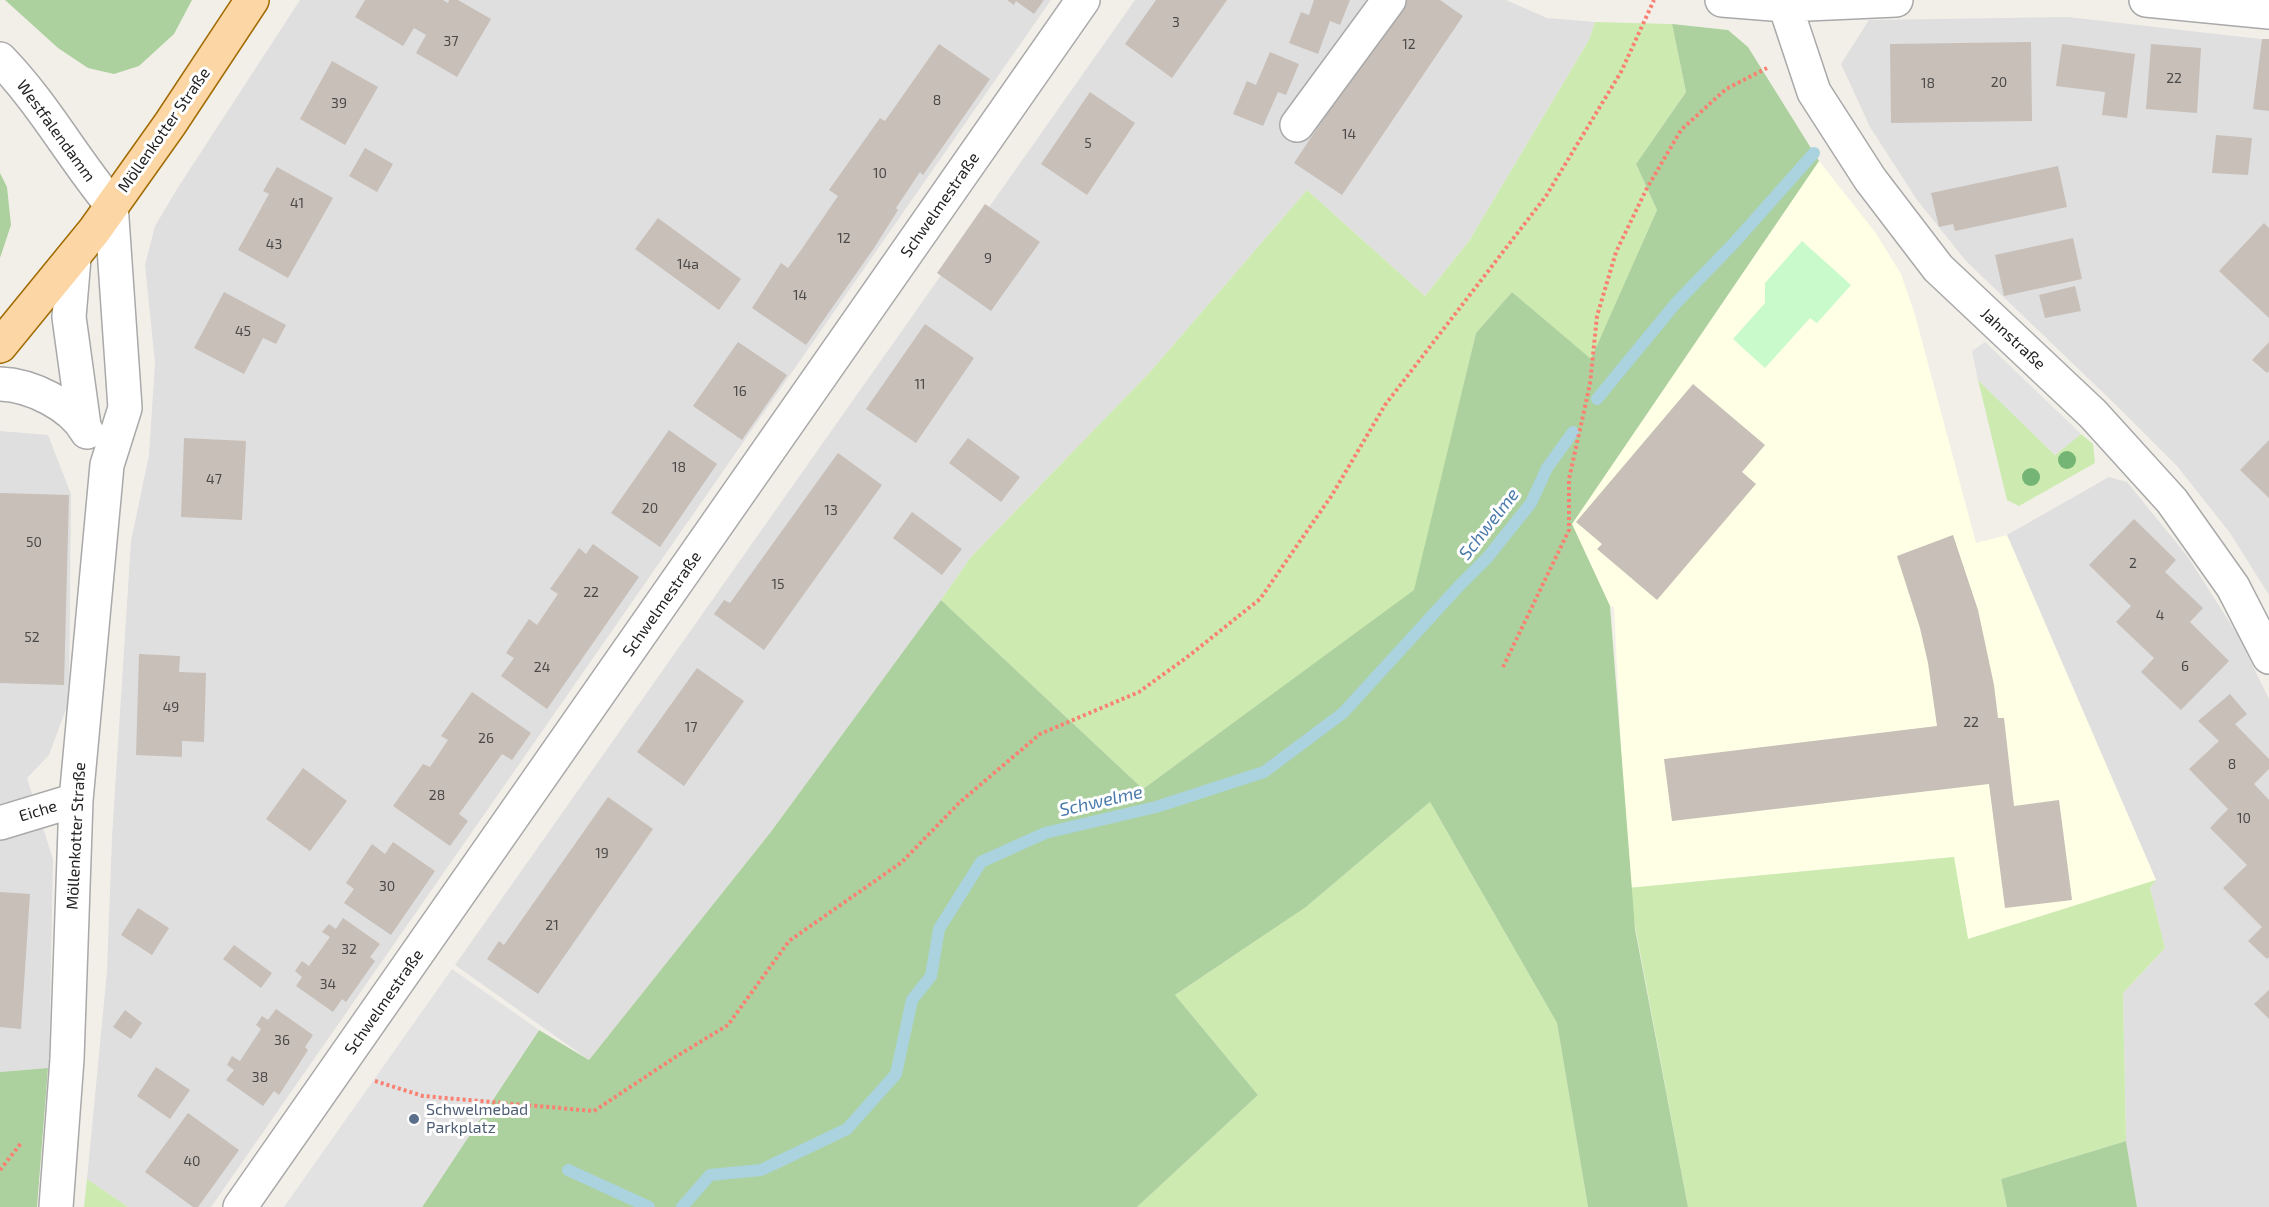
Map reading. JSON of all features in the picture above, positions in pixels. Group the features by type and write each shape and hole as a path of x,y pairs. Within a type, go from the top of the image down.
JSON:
{"main road":[{"name":"Möllenkotter Straße","path":"111,204 170,124 252,0"},
{"path":"0,346 74,258 111,204"}],"street":[{"name":"Schwelmestraße","path":"240,1207 1083,0"},
{"path":"1297,125 1389,0"},
{"path":"1722,0 1785,5 1896,0"},
{"path":"2146,0 2269,12"},
{"name":"Jahnstraße","path":"1785,5 1814,92 1870,178 1938,268 2093,414 2172,501 2233,587 2269,657"},
{"name":"Westfalendamm","path":"0,60 21,81 111,204"},
{"name":"Möllenkotter Straße","path":"56,1207 67,1059 76,800 106,465 125,408 111,204"},
{"path":"74,258 69,317 84,426"},
{"path":"30,312 51,311 98,322 121,342"},
{"path":"0,384 11,384 57,401 84,426 106,465"},
{"name":"Eiche","path":"0,823 76,800"}],"path":[{"path":"337,1070 423,1096 594,1111 728,1025 789,942 902,862 960,801 1040,734 1139,692 1260,599 1332,495 1385,405 1546,196 1621,72 1654,0"},
{"path":"1503,667 1569,530 1569,479 1590,384 1597,316 1616,252 1647,188 1681,130 1726,89 1771,66 1801,55"}],"shaded area":[{"path":"300,0 1051,0 211,1207 128,1207 87,1179 107,971 112,837 131,541 149,455 155,363 145,265 155,226"},
{"path":"1135,0 1506,0 1547,18 1595,22 1589,40 1469,241 1425,296 1307,190 1150,372 971,557 770,833 589,1060 455,965"},
{"path":"2068,17 2269,40 2269,595 2230,533 2177,466 1966,261 1917,200 1870,127 1841,64 1869,20"},
{"path":"1819,161 1875,232 1901,274 1915,315 1976,543 2007,535 2156,880 1968,939 1953,857 1628,888 1614,607 1610,606 1572,524"},
{"path":"1985,342 2081,434 2055,455 1978,380 1972,351"},
{"path":"0,431 48,435 71,494 69,701 49,755 27,778 53,859 49,1068 0,1072"},
{"path":"2109,477 2127,482 2188,557 2237,634 2269,699 2269,1207 2137,1207 2126,1141 2123,993 2165,948 2150,888 2156,880 2007,535"},
{"name":"Schwelmebad Parkplatz","path":"452,969 539,1030 422,1207 284,1207"}],"green space":[{"path":"5,0 192,0 174,34 139,66 114,74 88,68 58,48"},
{"path":"1595,22 1672,24 1686,92 1636,164 1657,210 1591,360 1512,292 1476,333 1415,590 1143,789 941,600 971,557 1150,372 1307,190 1425,296 1469,241 1589,40"},
{"path":"1672,24 1728,30 1748,47 1819,161 1572,524 1610,606 1635,929 1688,1207 1588,1207 1557,1023 1430,802 1306,907 1175,995 1258,1095 1137,1207 422,1207 539,1030 589,1060 770,833 941,600 1143,789 1414,590 1476,333 1512,292 1591,359 1657,210 1636,164 1686,92"},
{"path":"0,173 7,187 11,225 0,258"},
{"path":"1802,241 1851,285 1817,323 1810,318 1765,368 1733,339 1765,303 1765,283"},
{"path":"1978,380 2055,455 2081,434 2093,444 2095,463 2019,506 2007,500"},
{"path":"1430,802 1557,1023 1588,1207 1137,1207 1258,1095 1175,995 1306,907"},
{"path":"1954,857 1968,939 2156,880 2150,888 2165,948 2123,993 2126,1141 2001,1179 2007,1207 1688,1207 1628,888"},
{"path":"48,1068 37,1207 0,1207 0,1072"},
{"path":"2126,1141 2137,1207 2007,1207 2001,1179"},
{"path":"87,1179 128,1207 84,1207"}],"building":[{"path":"365,0 443,0 448,3 449,0 458,0 491,19 457,77 416,53 426,35 414,28 403,46 355,17"},
{"path":"1007,0 1044,0 1034,14 1016,1 1014,5"},
{"path":"1156,0 1227,0 1172,78 1125,44"},
{"path":"1314,0 1350,0 1340,25 1330,21 1318,54 1289,43 1301,12 1309,15"},
{"path":"1403,0 1440,0 1463,16 1342,195 1294,163"},
{"path":"2262,39 2269,39 2269,111 2253,109"},
{"path":"2031,42 2032,121 1891,123 1890,44"},
{"path":"939,44 990,79 923,175 920,172 896,208 898,210 874,248 806,345 752,308 781,263 788,268 799,253 838,196 829,190 880,118 885,121"},
{"path":"2062,44 2135,54 2127,118 2102,115 2105,92 2056,86"},
{"path":"2151,44 2201,48 2197,113 2146,109"},
{"path":"1270,52 1299,64 1286,95 1278,92 1263,126 1233,114 1247,81 1256,85"},
{"path":"332,61 378,87 345,145 300,119"},
{"path":"1090,92 1135,123 1087,195 1041,164"},
{"path":"2216,135 2252,138 2248,175 2212,173"},
{"path":"365,148 393,164 377,192 349,176"},
{"path":"2058,166 2067,207 1955,231 1953,224 1939,227 1931,193"},
{"path":"277,167 333,198 288,278 238,250 269,194 263,191"},
{"path":"985,204 1040,242 991,311 937,273"},
{"path":"658,218 741,279 719,310 635,249"},
{"path":"2264,223 2269,228 2269,318 2219,271"},
{"path":"2073,238 2082,279 2004,296 1995,255"},
{"path":"2075,286 2081,311 2045,318 2039,295"},
{"path":"224,292 286,325 276,344 263,338 244,374 194,348"},
{"path":"925,324 974,358 916,443 866,409"},
{"path":"738,342 787,375 742,440 693,406"},
{"path":"2269,342 2269,371 2267,373 2252,360"},
{"path":"1693,384 1765,445 1742,472 1756,484 1657,600 1597,549 1602,544 1576,522"},
{"path":"669,430 717,464 660,547 611,513"},
{"path":"184,438 246,441 242,520 181,517"},
{"path":"968,438 1020,477 1001,502 949,463"},
{"path":"2269,440 2269,498 2240,470"},
{"path":"838,453 882,485 764,650 714,614 724,600 730,603"},
{"path":"0,493 69,495 64,685 0,683"},
{"path":"912,512 962,549 942,575 893,538"},
{"path":"2134,519 2176,560 2165,572 2203,608 2190,622 2229,661 2181,710 2141,672 2154,658 2116,622 2131,606 2089,565"},
{"path":"1953,535 1978,610 1994,685 1998,718 2004,718 2014,806 2059,800 2072,900 2005,908 1989,784 1672,821 1664,759 1937,726 1928,663 1920,628 1897,556"},
{"path":"593,544 639,577 547,709 501,676 514,658 506,653 529,619 537,625 558,594 550,589 579,548 586,554"},
{"path":"139,654 180,656 179,672 206,673 204,742 182,741 182,757 136,755"},
{"path":"697,668 744,701 684,786 637,752"},
{"path":"472,692 531,733 512,760 502,754 459,814 468,821 450,846 393,806 423,764 430,767 448,740 441,736"},
{"path":"2230,694 2247,714 2235,724 2269,759 2269,769 2254,784 2269,800 2269,957 2267,959 2248,941 2262,927 2223,888 2247,865 2210,828 2228,809 2189,769 2219,741 2198,721"},
{"path":"303,768 347,801 310,851 266,819"},
{"path":"608,797 653,829 538,994 487,959 499,941 504,945"},
{"path":"393,842 435,871 391,935 344,903 354,889 346,883 372,844 385,854"},
{"path":"0,892 30,894 21,1029 0,1027"},
{"path":"138,908 169,928 152,955 121,935"},
{"path":"343,918 380,944 370,957 375,961 346,1002 342,999 333,1012 296,986 302,977 295,971 302,961 309,966 330,937 322,932 329,924 336,929"},
{"path":"234,945 272,973 261,988 223,959"},
{"path":"2269,990 2269,1019 2254,1004"},
{"path":"276,1009 313,1035 305,1047 308,1050 279,1095 274,1091 263,1106 226,1080 234,1070 227,1065 232,1056 240,1061 261,1029 256,1025 262,1016 268,1020"},
{"path":"125,1010 142,1023 131,1039 113,1027"},
{"path":"156,1067 190,1090 170,1119 137,1096"},
{"path":"188,1113 239,1150 198,1207 193,1207 145,1172"}],"waterway":[{"name":"Schwelme","path":"1597,399 1676,303 1734,243 1814,153"},
{"name":"Schwelme","path":"682,1207 710,1175 761,1170 847,1129 896,1074 912,1000 931,976 939,929 981,862 1045,833 1156,807 1264,772 1343,713 1487,558 1531,503 1547,468 1573,432"},
{"name":"Schwelme","path":"568,1170 649,1207"}],"place":[{"name":"Schwelmebad Parkplatz","path":"414,1119"}]}
